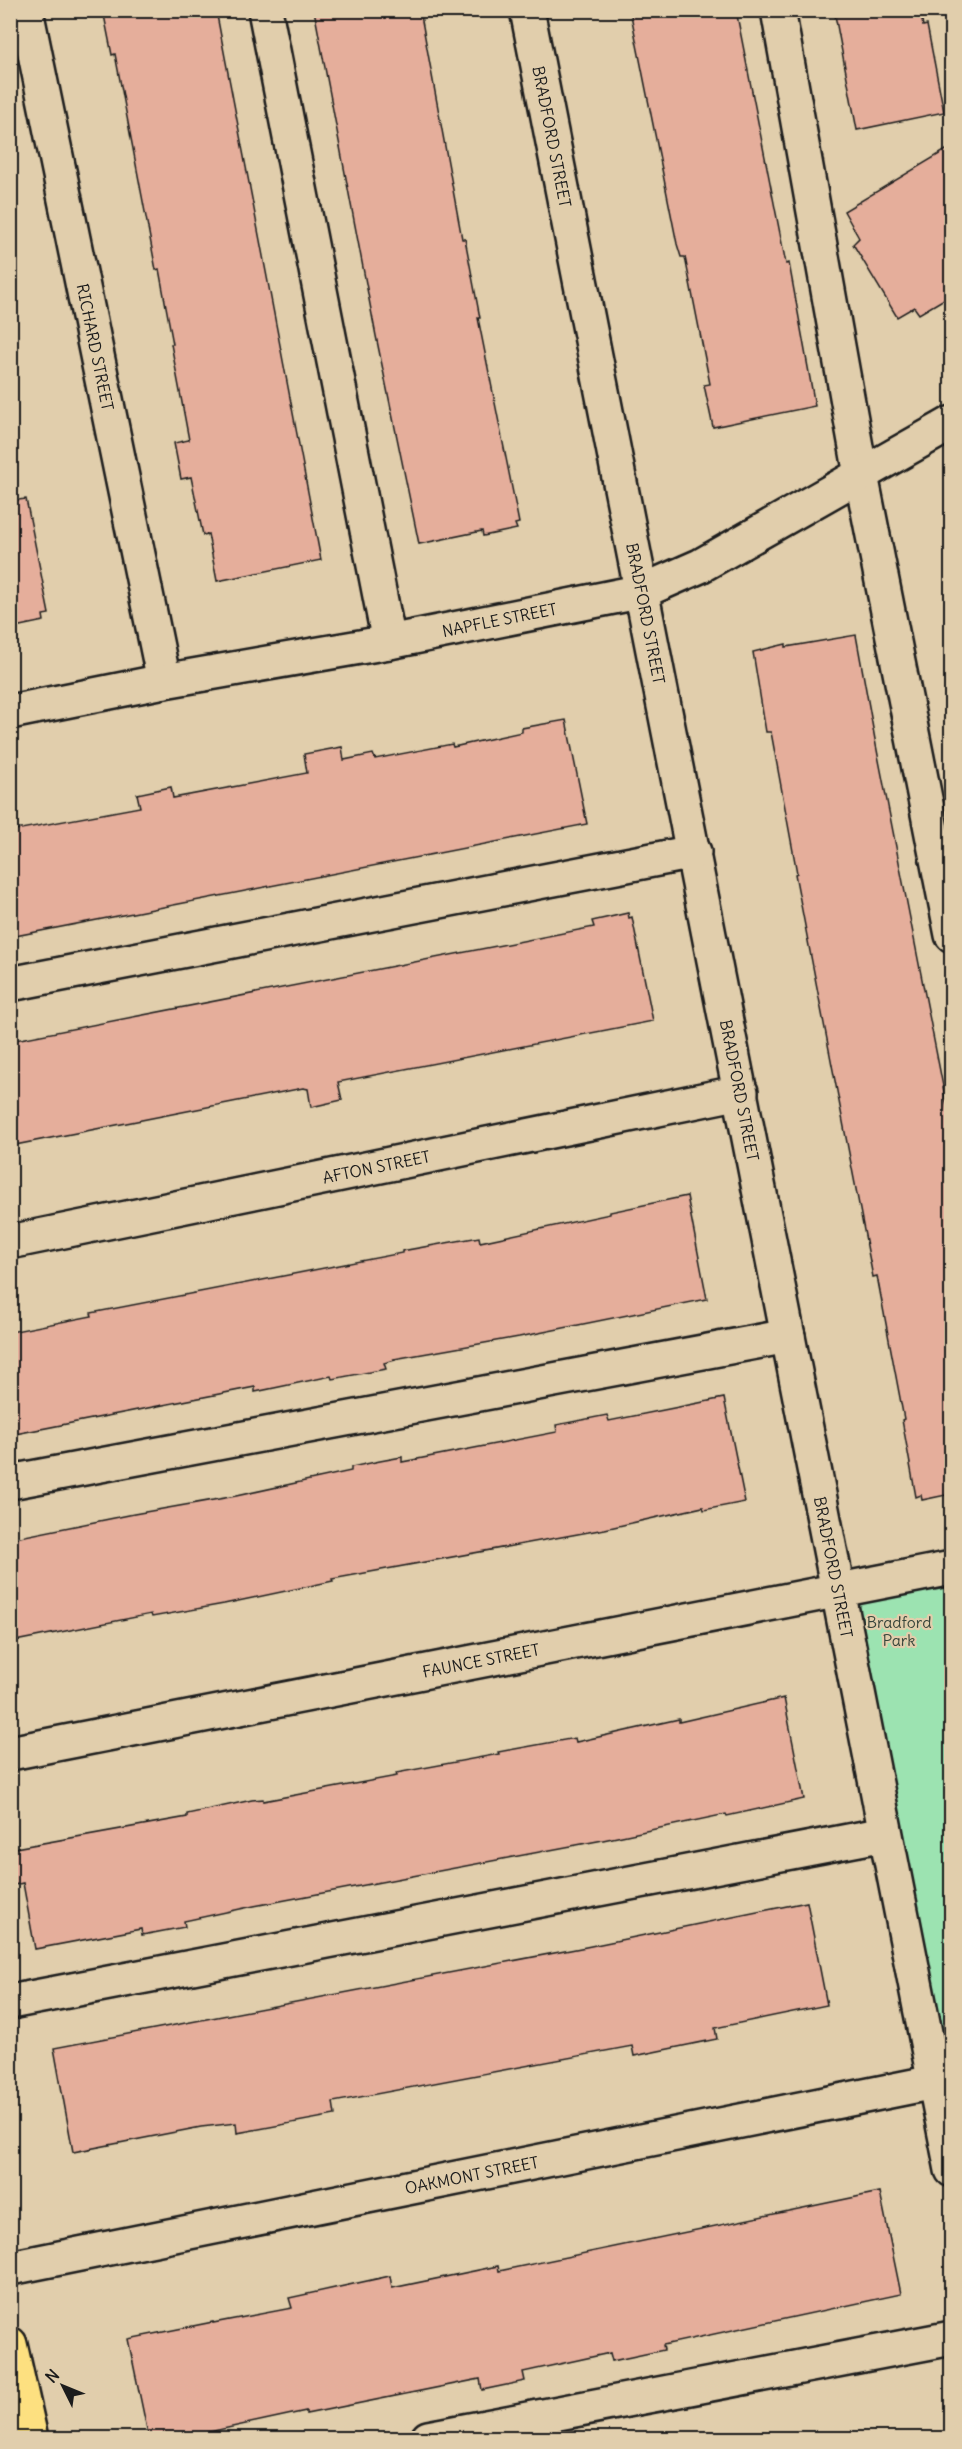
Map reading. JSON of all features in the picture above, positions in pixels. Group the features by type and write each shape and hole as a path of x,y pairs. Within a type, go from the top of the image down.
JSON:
{"main road":[{"path":"10,2343 17,2406 31,2439"}],"street":[{"name":"RICHARD STREET","path":"26,10 164,681"},
{"path":"265,10 389,642"},
{"name":"BRADFORD STREET","path":"528,10 951,2170"},
{"path":"778,10 861,475 951,935"},
{"name":"NAPFLE STREET","path":"10,712 164,681 389,642 643,591 699,566 951,423"},
{"path":"10,984 694,852"},
{"name":"AFTON STREET","path":"10,1242 741,1092"},
{"path":"10,1482 788,1336"},
{"name":"FAUNCE STREET","path":"10,1753 951,1568"},
{"path":"10,2002 885,1834"},
{"name":"OAKMONT STREET","path":"10,2268 934,2082"},
{"path":"428,2439 951,2338"}],"green space":[{"name":"Bradford Park","path":"951,1568 951,2170 838,1591"}],"building":[{"path":"103,10 216,10 321,560 217,581 208,534 203,535 191,477 181,479 174,443 189,440 159,269 156,270 115,54 112,55"},
{"path":"314,10 420,10 462,239 465,239 480,318 478,318 519,523 515,524 517,529 483,536 482,531 419,544 376,336"},
{"path":"630,10 736,10 786,264 789,263 815,406 713,427 704,385 710,384 685,257 681,257 677,244"},
{"path":"834,10 920,10 923,26 927,25 944,112 857,130"},
{"path":"951,147 951,295 919,314 914,307 897,317 853,244 859,238 844,211"},
{"path":"26,499 49,614 43,615 44,621 10,628 10,501"},
{"path":"856,635 951,1127 951,1494 922,1500 921,1495 916,1497 877,1276 873,1277 795,874 797,873 771,732 766,732 753,652 786,644 786,647"},
{"path":"566,720 587,824 10,937 10,831 140,807 137,794 171,787 173,798 307,773 304,754 342,747 344,760 373,754 375,759 452,744 453,747 522,732 522,728"},
{"path":"628,913 629,918 632,917 653,1021 338,1082 342,1100 311,1107 308,1089 303,1088 10,1146 10,1041 594,927 592,921"},
{"path":"687,1196 707,1299 519,1337 394,1359 384,1363 386,1369 332,1379 331,1376 255,1392 255,1387 10,1435 10,1332 92,1316 91,1313 402,1253 402,1251 479,1237 480,1242"},
{"path":"724,1398 745,1502 704,1510 703,1507 605,1529 332,1579 333,1581 224,1604 152,1617 151,1614 10,1642 10,1539 236,1496 351,1471 351,1467 380,1461 402,1457 402,1462 557,1432 556,1425 607,1415 609,1421"},
{"path":"784,1698 804,1799 727,1816 726,1814 603,1840 254,1906 184,1921 185,1927 142,1935 141,1929 35,1949 23,1883 10,1886 10,1849 187,1817 187,1814 252,1800 263,1799 263,1801 397,1776 396,1773 499,1754 498,1752 575,1738 576,1742 679,1719 679,1722"},
{"path":"807,1902 827,2005 715,2028 717,2039 634,2056 632,2046 333,2102 335,2115 237,2133 236,2123 201,2127 73,2152 54,2048 586,1947"},
{"path":"880,2192 901,2294 663,2345 664,2350 612,2361 610,2353 523,2372 525,2381 482,2390 480,2379 306,2414 306,2411 177,2439 149,2439 128,2339 292,2308 289,2298 390,2276 392,2288 498,2266 499,2271"}]}
